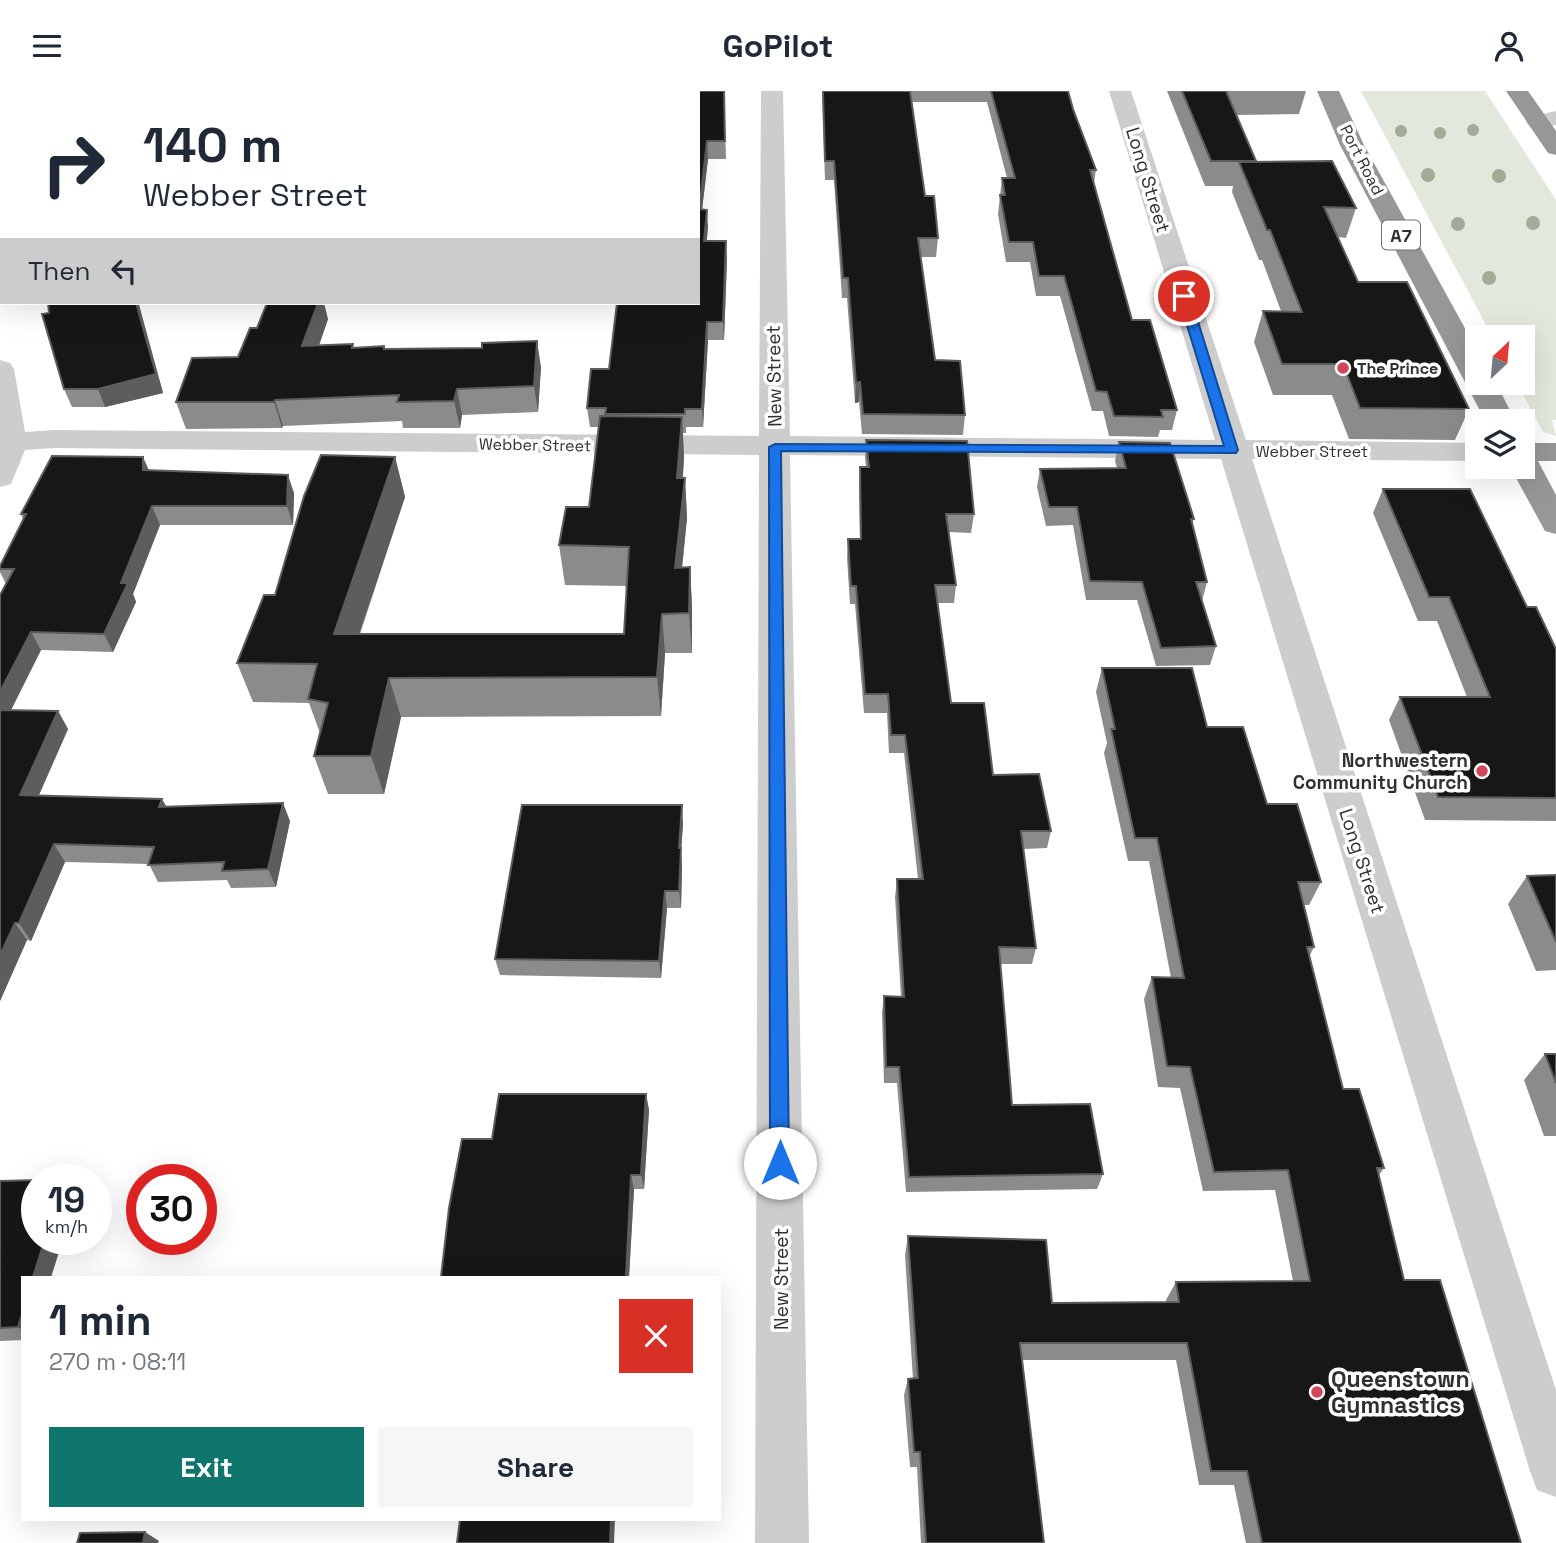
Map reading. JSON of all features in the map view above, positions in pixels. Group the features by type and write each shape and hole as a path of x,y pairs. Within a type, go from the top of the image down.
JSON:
{"highway":[{"name":"Port Road","path":"1328,91 1352,145 1465,354"},
{"path":"1517,91 1547,120 1556,148"},
{"path":"1535,452 1556,452"},
{"path":"1532,479 1556,524"}],"street":[{"name":"New Street","path":"772,91 782,1543"},
{"name":"Long Street","path":"1120,91 1556,1471"},
{"path":"0,369 13,442 7,465 0,477"},
{"name":"Webber Street","path":"13,442 82,440 1465,452"}],"shaded area":[{"path":"1361,91 1485,91 1556,200 1556,420 1552,420 1556,436 1543,432 1535,417 1535,409 1531,409 1523,395 1535,395 1535,325 1486,325"}],"building":[{"path":"700,91 724,91 725,141 707,141 700,200"},
{"path":"823,91 910,91 925,196 934,196 938,238 918,238 935,360 960,361 965,415 863,414 860,382 856,383 848,278 843,278 834,161 825,161"},
{"path":"991,91 1068,91 1096,170 1090,170 1132,320 1150,320 1177,410 1161,410 1163,417 1114,416 1107,392 1096,391 1064,276 1039,276 1033,242 1009,242 1000,195 1005,195 1002,178 1015,178"},
{"path":"1182,91 1226,91 1256,161 1211,161"},
{"path":"1332,161 1356,208 1324,207 1358,282 1407,282 1469,409 1360,408 1343,364 1282,364 1263,311 1302,312 1270,230 1267,230 1239,162"},
{"path":"700,209 707,210 704,241 726,241 723,322 707,322 702,409 685,409 685,414 605,414 606,408 587,408 591,369 609,369 617,305 700,305"},
{"path":"48,305 137,305 156,374 98,389 64,389 42,314 49,313"},
{"path":"266,305 317,305 302,346 353,344 352,348 482,348 482,343 537,341 534,386 457,389 454,401 397,402 399,395 274,402 176,402 192,358 238,357 250,328 257,328"},
{"path":"600,416 682,417 677,478 685,478 675,568 690,567 689,613 662,614 657,677 389,678 371,756 314,756 328,703 308,699 317,664 237,663 264,595 275,595 304,496 321,455 395,457 334,634 624,634 629,547 559,545 566,507 589,507"},
{"path":"866,440 967,441 974,514 946,514 956,585 935,585 951,703 984,703 993,775 1039,774 1051,831 1021,831 1036,948 999,947 1012,1105 1090,1104 1103,1174 909,1177 899,1067 886,1067 884,996 904,997 897,879 923,879 905,735 891,735 888,694 865,694 856,586 851,586 848,539 861,539 860,467 869,467"},
{"path":"1119,442 1170,443 1194,519 1191,519 1207,582 1196,582 1216,646 1161,648 1142,582 1090,581 1077,507 1049,507 1040,469 1126,468"},
{"path":"52,456 143,457 143,470 288,475 287,506 152,506 121,583 128,583 104,634 31,632 0,692 0,595 14,569 0,569 0,566 26,514 21,514"},
{"path":"1383,489 1470,489 1527,607 1536,607 1556,649 1556,798 1438,797 1400,697 1490,697 1449,597 1429,597"},
{"path":"1102,668 1192,668 1207,727 1243,727 1267,804 1297,804 1321,882 1298,882 1314,947 1307,947 1343,1089 1359,1089 1384,1168 1377,1168 1404,1280 1440,1280 1521,1543 1262,1543 1247,1471 1211,1471 1187,1343 1020,1343 1044,1543 926,1543 920,1452 914,1452 908,1379 918,1378 908,1236 1046,1240 1052,1303 1179,1302 1176,1282 1310,1281 1288,1170 1214,1172 1190,1067 1167,1066 1152,977 1184,978 1157,838 1135,838 1111,729 1115,729"},
{"path":"0,710 58,711 20,795 162,799 159,807 283,803 268,869 222,871 224,862 148,865 154,847 54,844 19,923 15,923 0,955"},
{"path":"522,805 682,805 679,891 665,891 659,961 495,959"},
{"path":"1556,875 1556,942 1527,876"},
{"path":"1545,1054 1556,1054 1556,1083"},
{"path":"499,1094 646,1094 641,1175 631,1175 626,1276 441,1276 449,1208 462,1139 492,1139"},
{"path":"21,1180 21,1255 40,1255 33,1276 21,1276 21,1317 18,1327 0,1328 0,1181"},
{"path":"460,1521 611,1521 610,1543 457,1543"},
{"path":"145,1532 143,1543 77,1543 80,1533"}],"place":[{"name":"The Prince","path":"1343,368"},
{"name":"Northwestern Community Church","path":"1482,771"},
{"name":"Queenstown Gymnastics","path":"1317,1392"}],"route":[{"path":"780,1163 775,447 1232,450 1184,296"}]}
